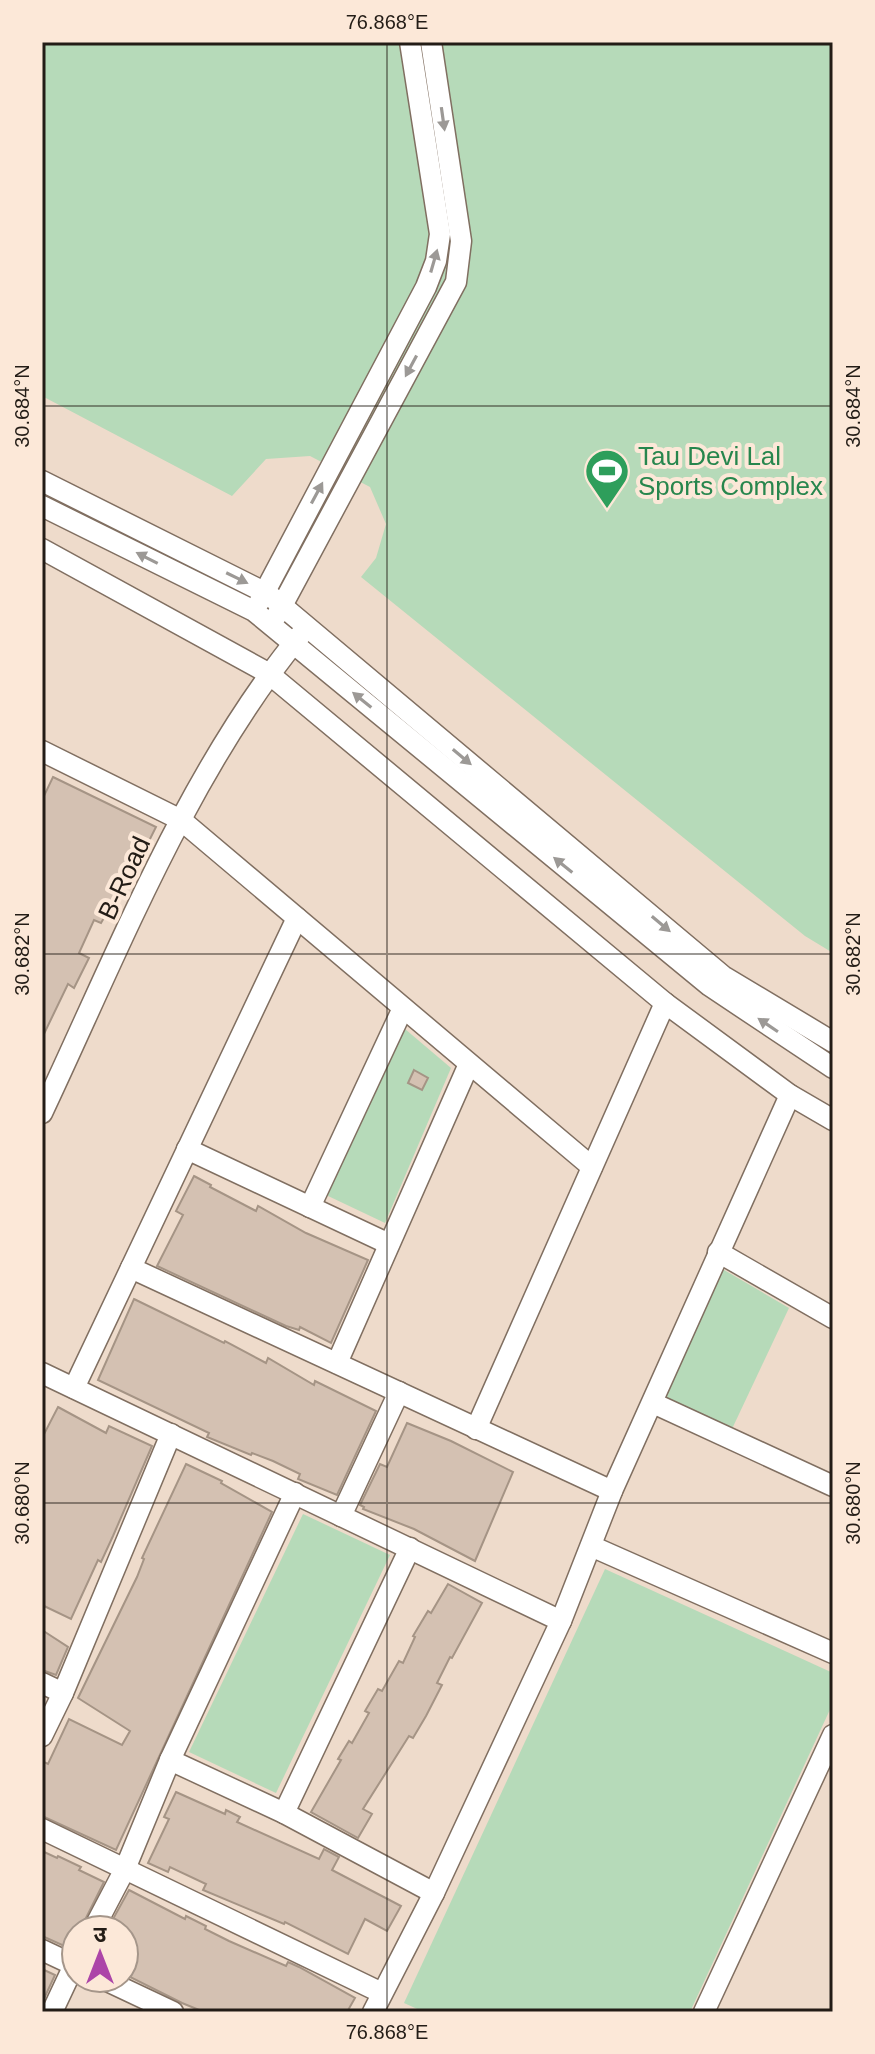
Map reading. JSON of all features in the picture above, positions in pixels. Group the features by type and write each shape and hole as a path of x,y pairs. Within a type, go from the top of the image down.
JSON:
{"street":[{"path":"254,611 426,287 436,261 440,234 410,42"},
{"path":"271,625 456,282 461,241 431,42"},
{"path":"375,383 395,396"},
{"path":"42,481 265,592 723,976 833,1042"},
{"path":"42,506 254,611 710,986 833,1068"},
{"path":"42,549 268,673 665,1003 790,1095 833,1120"},
{"name":"B-Road","path":"42,1113 181,820 268,673 307,626"},
{"path":"42,751 181,820 592,1167"},
{"path":"74,1388 297,918"},
{"path":"476,1429 665,1003"},
{"path":"310,1207 403,1008"},
{"path":"337,1363 469,1064"},
{"path":"373,2012 434,1893 561,1621 612,1491 790,1095"},
{"path":"187,1149 389,1244"},
{"path":"718,1252 833,1318"},
{"path":"131,1268 612,1491"},
{"path":"42,1373 561,1621"},
{"path":"341,1516 399,1392"},
{"path":"653,1403 833,1486"},
{"path":"42,1736 63,1693 171,1434"},
{"path":"101,1914 125,1869 170,1760 295,1493"},
{"path":"591,1546 833,1653"},
{"path":"284,1813 410,1548"},
{"path":"42,1683 63,1693"},
{"path":"704,2012 833,1735"},
{"path":"170,1760 284,1813 434,1893"},
{"path":"42,1829 382,1993"},
{"path":"135,1994 173,2012"}],"green space":[{"name":"Tau Devi Lal Sports Complex","path":"42,42 833,42 833,953 805,936 361,577 376,558 386,524 370,487 310,456 266,459 232,496 42,396"},
{"path":"405,1029 451,1068 385,1223 326,1195"},
{"path":"719,1267 789,1308 731,1431 664,1396"},
{"path":"303,1514 390,1555 276,1793 189,1752"},
{"path":"605,1569 833,1673 833,1703 690,2012 424,2012 404,2003"}],"building":[{"path":"53,777 156,827 145,849 139,846 121,882 124,883 101,923 94,920 79,953 89,958 74,988 68,984 42,1038 42,800"},
{"path":"414,1070 428,1078 422,1090 408,1083"},
{"path":"194,1176 256,1211 258,1206 306,1233 368,1260 331,1343 300,1327 299,1330 286,1326 157,1266 183,1215 176,1211"},
{"path":"134,1299 266,1363 268,1358 314,1385 315,1381 376,1411 337,1495 298,1479 300,1474 273,1461 207,1437 209,1433 98,1380"},
{"path":"58,1407 106,1433 109,1426 152,1446 101,1562 98,1560 71,1619 42,1605 42,1438"},
{"path":"407,1423 513,1472 475,1561 360,1505 380,1464 387,1467"},
{"path":"186,1464 222,1481 272,1512 116,1850 42,1816 42,1761 48,1764 69,1719 122,1745 130,1731 78,1698 137,1577 142,1558"},
{"path":"448,1584 482,1603 437,1683 442,1685 426,1716 413,1738 409,1736 363,1809 372,1814 358,1838 311,1812 341,1760 338,1759 349,1741 352,1743 369,1713 365,1711 378,1689 382,1691 399,1661 403,1663 413,1636"},
{"path":"42,1630 68,1647 56,1675 42,1670"},
{"path":"176,1792 225,1814 226,1810 240,1817 237,1822 319,1859 324,1849 339,1857 332,1870 401,1906 387,1931 365,1919 348,1954 285,1922 203,1890 206,1884 170,1867 168,1872 148,1863 169,1819 164,1817"},
{"path":"42,1851 81,1867 79,1870 104,1882 88,1914 60,1914 60,1944 42,1936"},
{"path":"129,1890 185,1919 186,1916 206,1926 205,1929 229,1941 286,1966 288,1962 299,1967 355,1998 347,2012 204,2012 140,1982 140,1914 116,1914"},
{"path":"42,1969 55,1975 42,2003"}],"place":[{"name":"Tau Devi Lal Sports Complex","path":"607,510"}]}
